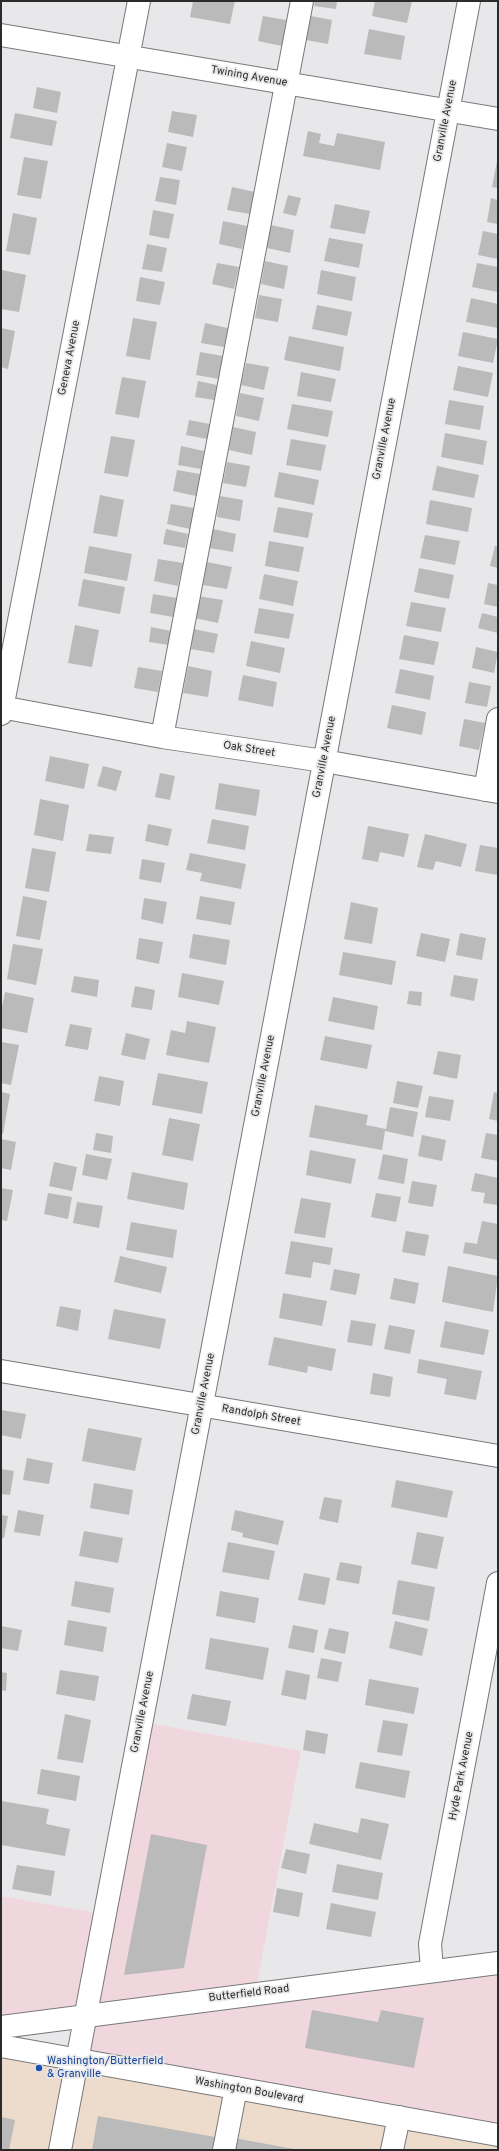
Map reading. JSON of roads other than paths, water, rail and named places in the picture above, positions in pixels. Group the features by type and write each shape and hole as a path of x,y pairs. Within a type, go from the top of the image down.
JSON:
{"street":[{"name":"Geneva Avenue","path":"1,710 139,1"},
{"path":"162,737 302,1"},
{"name":"Granville Avenue","path":"60,2150 469,1"},
{"name":"Twining Avenue","path":"1,35 498,119"},
{"name":"Oak Street","path":"1,710 162,737 324,761 492,791"},
{"path":"492,791 498,719"},
{"name":"Randolph Street","path":"1,1372 498,1456"},
{"name":"Hyde Park Avenue","path":"432,1970 430,1944 498,1583"},
{"name":"Butterfield Road","path":"1,2027 498,1962"},
{"name":"Washington Boulevard","path":"1,2046 498,2135"},
{"path":"224,2150 236,2088"},
{"path":"392,2150 399,2117"}],"place":[{"name":"Washington/Butterfield & Granville","path":"39,2068"}]}
